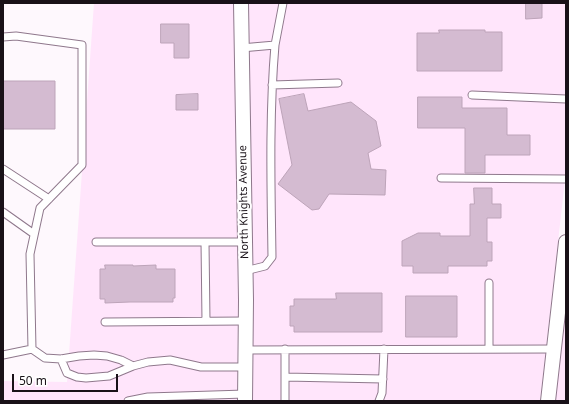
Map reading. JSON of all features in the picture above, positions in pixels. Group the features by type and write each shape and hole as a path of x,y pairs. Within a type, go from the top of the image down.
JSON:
{"street":[{"name":"North Knights Avenue","path":"241,3 245,242 245,398"},
{"path":"548,401 566,250"}],"lane":[{"path":"245,271 265,266 272,257 272,85 275,46 283,3"},
{"path":"3,37 16,36 82,45 82,165 40,208 30,254 32,349"},
{"path":"242,48 275,46"},
{"path":"272,85 338,82"},
{"path":"472,95 566,99"},
{"path":"3,169 49,199"},
{"path":"441,178 566,179"},
{"path":"3,212 34,234"},
{"path":"96,242 245,242"},
{"path":"205,242 206,321"},
{"path":"489,283 489,349"},
{"path":"106,322 245,320"},
{"path":"3,355 32,349 44,358 61,360 79,356 107,356 121,360 133,366"},
{"path":"285,349 285,401"},
{"path":"379,401 382,393 384,349"},
{"path":"245,350 554,349"},
{"path":"61,360 67,373 77,377 86,378 109,376 133,366 148,362 170,360 201,367 245,368"},
{"path":"285,377 383,379"},
{"path":"128,401 148,397 245,398"}],"shaded area":[{"path":"94,3 234,3 238,300 237,401 3,401 3,381 67,382"},
{"path":"248,3 566,3 566,171 540,401 252,401 253,300"},
{"path":"566,303 566,401 555,401"}],"building":[{"path":"526,3 542,3 542,18 526,19"},
{"path":"161,24 189,24 189,58 174,58 174,43 161,43"},
{"path":"439,30 485,30 485,32 502,32 502,71 417,71 417,33 439,33"},
{"path":"3,81 55,81 55,129 3,129"},
{"path":"198,94 198,110 176,110 176,95"},
{"path":"304,94 308,111 351,102 376,121 381,146 368,153 371,169 386,170 385,195 329,194 319,209 312,210 278,184 292,165 279,99"},
{"path":"418,97 462,97 462,108 507,108 507,135 530,135 530,155 485,155 485,173 465,173 465,128 418,128"},
{"path":"474,188 492,188 492,204 501,204 501,218 487,218 487,242 492,242 492,261 487,261 487,266 448,266 448,273 413,273 413,266 402,266 402,241 418,233 440,233 440,236 470,236 470,204 474,204"},
{"path":"105,265 156,265 156,269 175,269 175,298 173,298 173,302 105,303 105,299 100,299 100,269 105,269"},
{"path":"336,293 382,293 382,332 294,332 294,326 290,326 290,306 294,306 294,299 336,299"},
{"path":"406,296 457,296 457,337 406,337"}]}
